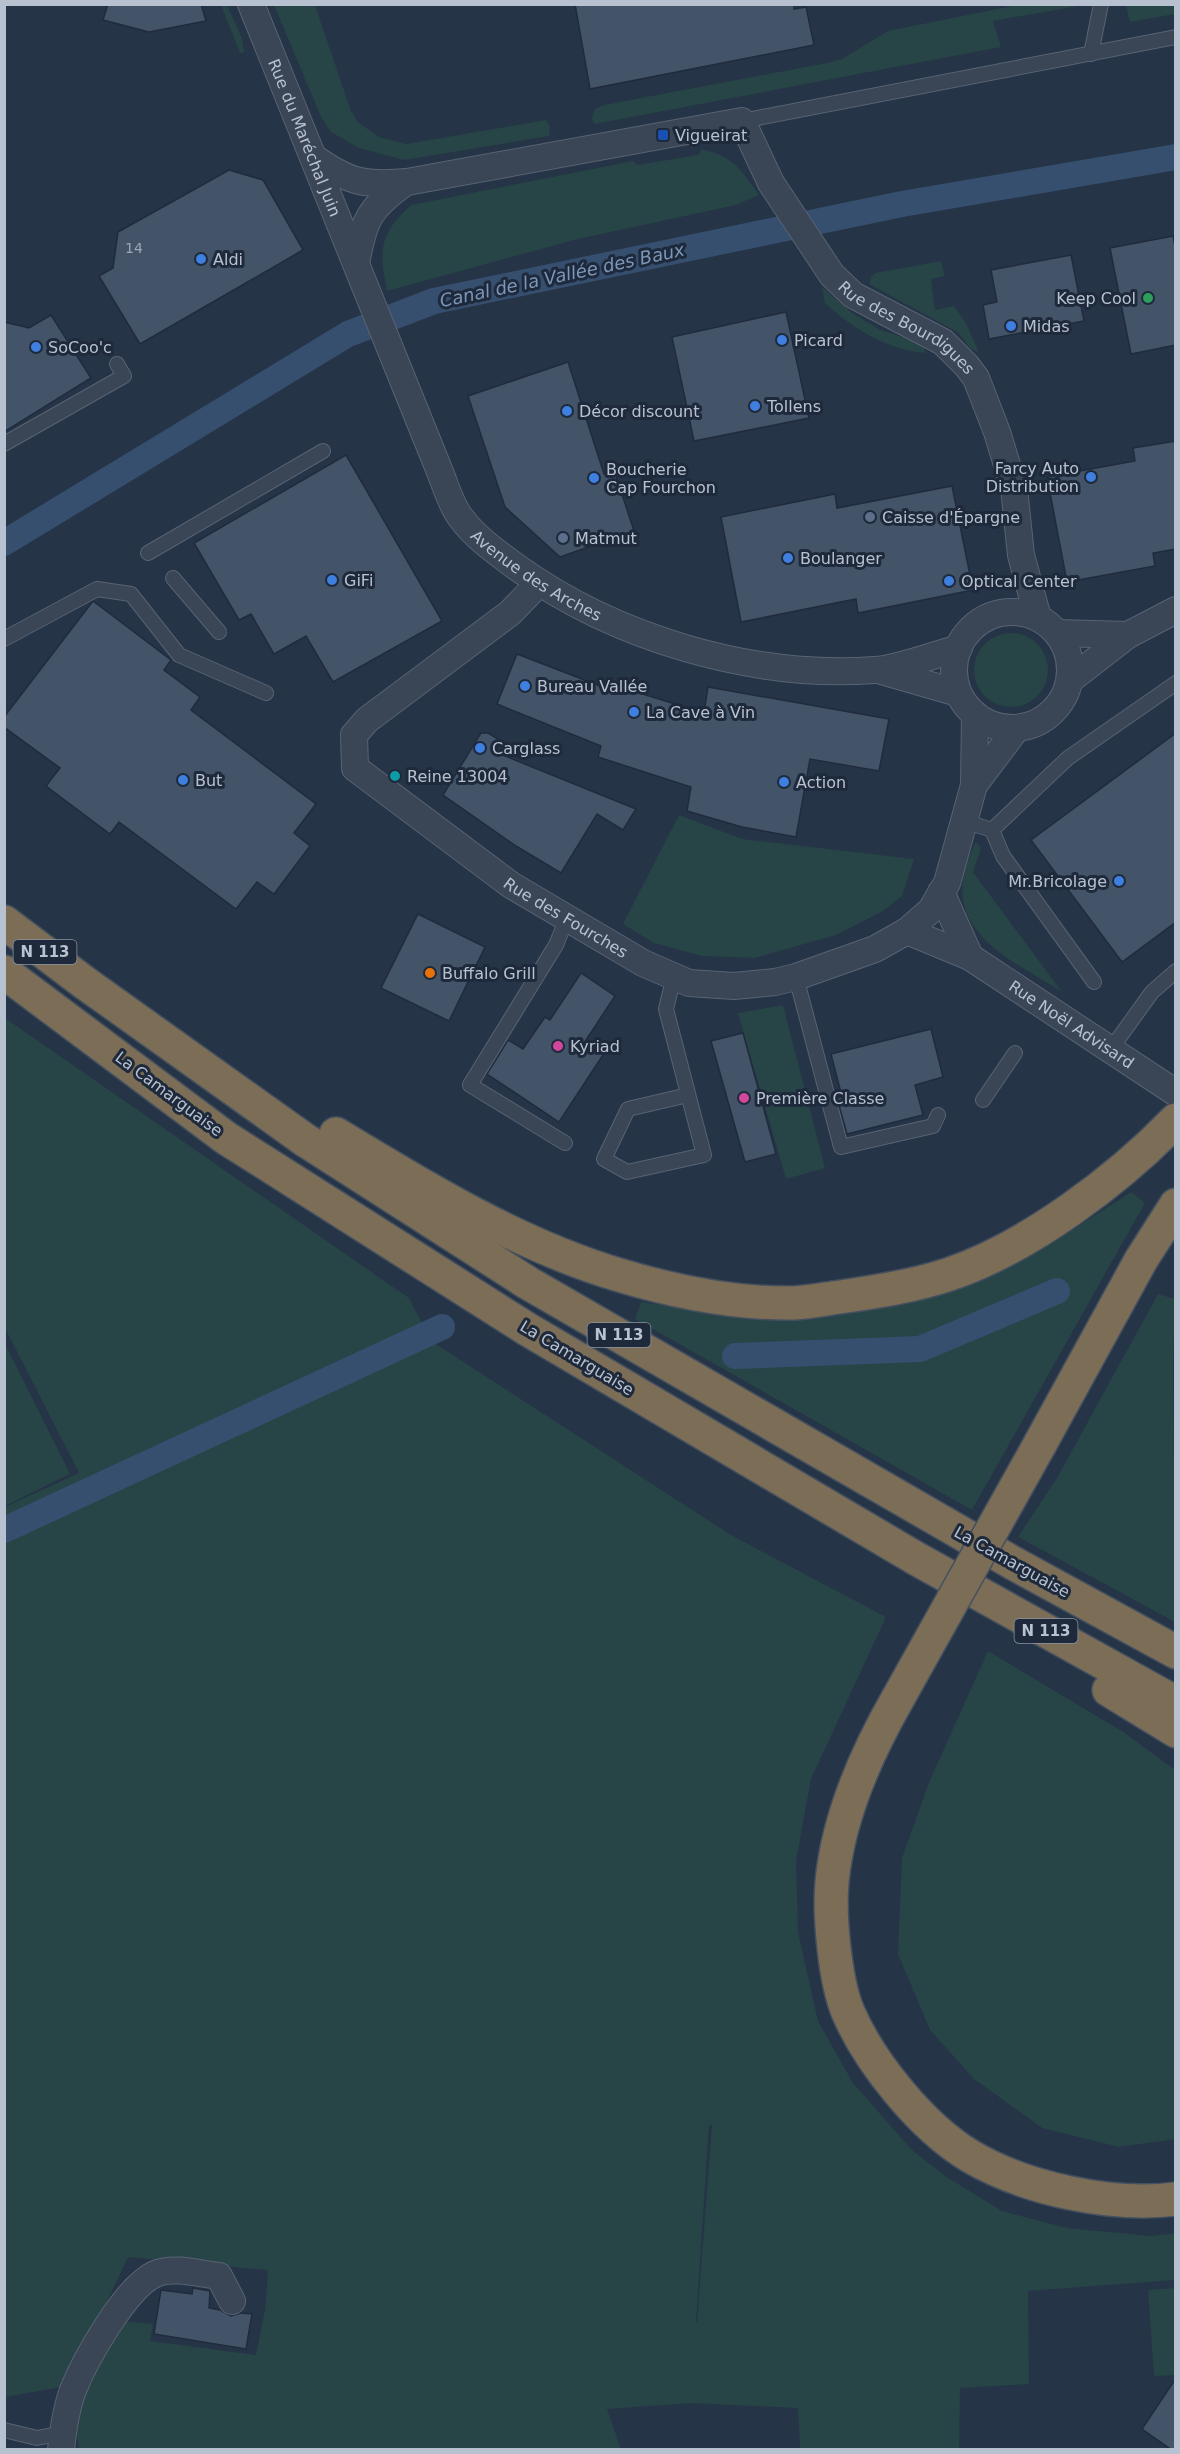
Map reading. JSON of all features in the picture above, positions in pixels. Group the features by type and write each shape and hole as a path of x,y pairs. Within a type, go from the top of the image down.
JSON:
{"highway":[{"name":"La Camarguaise","path":"4,922 84,983 305,1140 528,1283 1013,1563 1176,1652"},
{"name":"La Camarguaise","path":"4,972 226,1137 527,1329 917,1559 1176,1703"},
{"path":"84,983 416,1182 526,1240 619,1275 719,1298 794,1303 875,1292 950,1274 1011,1247 1068,1211 1139,1155 1173,1123"},
{"path":"1176,1205 1141,1260 877,1735 843,1820 832,1884 835,1961 848,2012 875,2059 907,2102 937,2131 970,2156 1014,2176 1066,2192 1117,2201 1176,2199"},
{"path":"917,1559 1013,1630 1176,1731"},
{"path":"1066,2192 1117,2191 1160,2185 1176,2180"}],"street":[{"name":"Rue du Maréchal Juin","path":"251,4 357,268"},
{"path":"313,157 348,179 378,184 407,182 742,121"},
{"name":"Rue des Bourdigues","path":"742,121 771,183 832,275 853,295 943,342 976,378 997,432 1014,488 1021,555 1047,625"},
{"path":"357,268 361,235 371,213 382,199 407,182"},
{"name":"Avenue des Arches","path":"357,268 460,517 486,546 539,583 610,621 675,645 744,662 826,670 878,670 959,648"},
{"name":"Rue des Bourdigues","path":"995,615 1011,585 1021,555"},
{"name":"Rue des Fourches","path":"539,583 510,613 367,720 354,735 355,768 511,885 643,963 689,982 734,986 775,982 796,977 875,949 907,931 931,910 947,883 974,785 975,715"},
{"path":"1070,680 1128,635 1176,610"},
{"path":"1047,625 1066,648 1070,664 1070,680 1064,699 1052,713 1036,724 1017,728 1002,728 975,715 958,693 954,678 954,663 959,648 974,628 995,615 1010,612 1024,613 1047,625 1128,635"},
{"name":"Avenue des Arches","path":"878,670 958,693"},
{"name":"Rue des Fourches","path":"974,785 1017,728"},
{"path":"941,892 970,957"},
{"name":"Rue Noël Advisard","path":"907,931 970,957 1176,1093"},
{"path":"62,2441 72,2391 93,2350 125,2299 155,2274 177,2271 219,2276 232,2301"}],"lane":[{"path":"1091,54 1101,4"},
{"path":"742,121 1176,37"},
{"path":"4,444 124,376 117,364"},
{"path":"148,554 323,451"},
{"path":"173,578 219,632"},
{"path":"4,639 97,589 131,594 179,656 266,693"},
{"path":"992,830 1068,758 1176,683"},
{"path":"964,821 992,830 1003,856 1094,982"},
{"path":"565,1143 470,1085 556,945 567,918"},
{"path":"1111,1049 1152,992 1176,971"},
{"path":"674,976 666,1009 704,1155 627,1172 604,1159 628,1109 688,1095"},
{"path":"796,977 841,1147 933,1126 938,1115"},
{"path":"983,1100 1015,1053"},
{"path":"4,2430 62,2441"}],"green space":[{"path":"221,5 227,5 242,38 244,52 240,53"},
{"path":"274,5 315,5 351,111 358,122 379,137 406,144 546,120 550,126 549,136 404,160 359,148 331,132 321,117"},
{"path":"1017,5 1084,5 993,21 1001,47 595,124 592,119 595,109 604,105 827,63 842,59 888,31"},
{"path":"1126,5 1175,5 1175,14 1130,22"},
{"path":"701,149 729,160 747,178 759,195 736,205 578,239 387,291 383,264 384,244 393,225 411,205 633,161 637,165 699,155"},
{"path":"941,261 945,276 931,279 935,310 954,306 966,323 979,353 970,348 959,333 869,284 875,273"},
{"path":"822,287 852,313 881,330 906,338 924,348 925,353 897,347 858,329 825,303"},
{"path":"1011,633 1025,636 1037,644 1045,656 1048,670 1045,684 1037,696 1025,704 1011,707 997,704 985,696 977,684 974,670 977,656 985,644 997,636"},
{"path":"679,815 742,839 914,859 902,896 883,911 836,935 755,958 702,956 654,943 623,924"},
{"path":"976,842 981,848 973,872 1062,992 997,950 980,935 968,917 963,896 965,871"},
{"path":"783,1005 825,1168 786,1179 738,1013"},
{"path":"5,1018 409,1298 431,1341 731,1535 886,1617 811,1779 796,1861 798,1932 818,2021 853,2083 912,2150 945,2176 1002,2211 1067,2228 1152,2236 1176,2233 1175,2280 1028,2291 1029,2384 960,2388 959,2449 800,2449 798,2408 691,2403 607,2409 621,2449 79,2449 76,2428 79,2385 121,2321 153,2324 150,2341 256,2355 265,2310 268,2270 128,2257 67,2386 5,2397 5,1507 79,1473 5,1328","holes":["709,2125 712,2125 697,2323"]},
{"path":"1131,1192 1145,1203 972,1510 635,1319 641,1302 710,1312 786,1318 891,1306 978,1280 1063,1236"},
{"path":"1158,1294 1175,1299 1173,1363 1175,1622 1018,1537 1057,1478"},
{"path":"5,1344 70,1474 4,1506"},
{"path":"988,1651 1125,1733 1175,1770 1175,2139 1119,2147 1042,2128 974,2079 930,2030 898,1954 902,1858 930,1780"},
{"path":"1175,2288 1175,2375 1154,2376 1148,2290"}],"building":[{"path":"108,4 201,4 206,21 149,32 103,20"},
{"path":"575,4 794,4 794,9 806,7 814,45 590,89"},
{"name":"Aldi","path":"229,170 263,180 303,250 140,344 99,276 113,268 118,232"},
{"name":"Keep Cool","path":"1173,236 1176,251 1176,345 1131,354 1110,248"},
{"path":"1071,255 1084,321 989,339 983,305 997,302 991,270"},
{"path":"786,312 809,418 694,441 672,337"},
{"path":"51,315 91,378 4,432 4,322 29,328"},
{"path":"568,362 604,474 614,470 634,531 560,557 505,507 468,396"},
{"path":"1176,441 1176,549 1153,553 1155,566 1067,582 1047,477 1135,461 1133,448"},
{"path":"346,455 442,621 333,682 306,636 274,654 251,614 239,620 194,543"},
{"path":"952,486 973,590 858,613 856,599 741,622 721,517 835,494 837,508"},
{"path":"93,601 171,660 164,670 200,697 191,710 316,804 294,833 310,846 274,894 257,882 236,909 119,822 110,834 46,786 60,768 4,727 4,717"},
{"path":"517,654 618,693 620,687 704,713 708,687 889,719 879,771 810,759 796,837 742,827 687,811 691,787 598,757 601,746 497,704"},
{"path":"481,733 488,733 498,739 495,752 636,809 623,830 597,814 561,873 516,846 443,795"},
{"name":"Mr.Bricolage","path":"1176,733 1176,922 1122,962 1031,840"},
{"name":"Buffalo Grill","path":"418,914 485,947 449,1021 381,988"},
{"name":"Kyriad","path":"581,973 615,996 584,1043 603,1055 559,1122 487,1074 508,1040 523,1049 545,1017 550,1020"},
{"path":"931,1029 943,1077 915,1085 923,1115 847,1134 837,1098 842,1097 831,1054"},
{"name":"Première Classe","path":"743,1033 776,1154 745,1162 711,1041"},
{"path":"193,2288 210,2291 209,2308 220,2310 231,2316 241,2313 252,2314 246,2349 154,2334 161,2290 192,2294"},
{"path":"1176,2378 1176,2450 1172,2450 1142,2429"}],"waterway":[{"name":"Canal de la Vallée des Baux","path":"4,543 348,334 434,301 902,204 1176,157"},
{"path":"735,1356 920,1349 1057,1291"},
{"path":"4,1530 442,1327"}],"place":[{"name":"Vigueirat","path":"663,135"},
{"name":"Aldi","path":"201,259"},
{"name":"Keep Cool","path":"1148,298"},
{"name":"Midas","path":"1011,326"},
{"name":"Picard","path":"782,340"},
{"name":"SoCoo'c","path":"36,347"},
{"name":"Tollens","path":"755,406"},
{"name":"Décor discount","path":"567,411"},
{"name":"Farcy Auto Distribution","path":"1091,477"},
{"name":"Boucherie Cap Fourchon","path":"594,478"},
{"name":"Caisse d'Épargne","path":"870,517"},
{"name":"Matmut","path":"563,538"},
{"name":"Boulanger","path":"788,558"},
{"name":"GiFi","path":"332,580"},
{"name":"Optical Center","path":"949,581"},
{"name":"Bureau Vallée","path":"525,686"},
{"name":"La Cave à Vin","path":"634,712"},
{"name":"Carglass","path":"480,748"},
{"name":"Reine 13004","path":"395,776"},
{"name":"But","path":"183,780"},
{"name":"Action","path":"784,782"},
{"name":"Mr.Bricolage","path":"1119,881"},
{"name":"Buffalo Grill","path":"430,973"},
{"name":"Kyriad","path":"558,1046"},
{"name":"Première Classe","path":"744,1098"}]}
